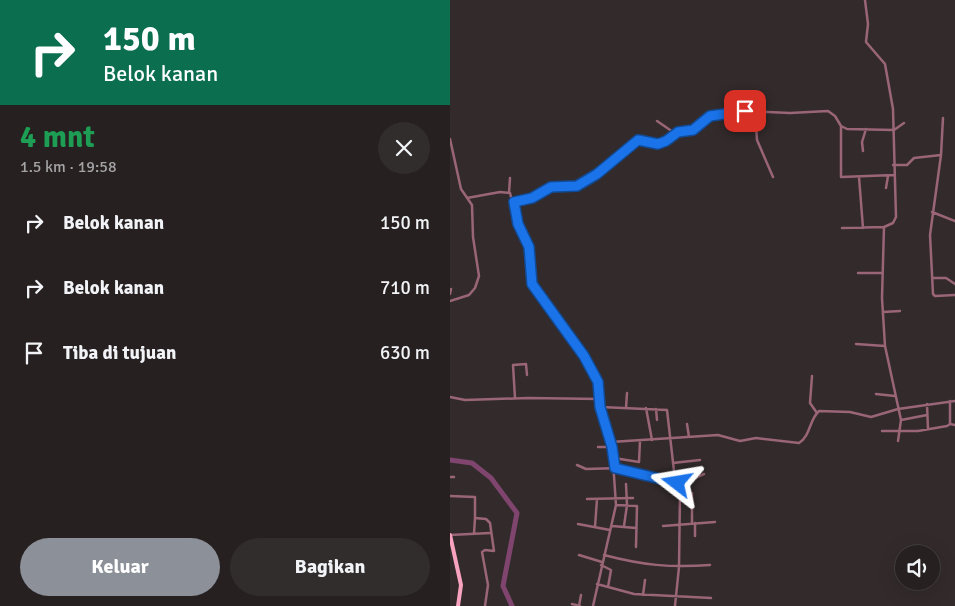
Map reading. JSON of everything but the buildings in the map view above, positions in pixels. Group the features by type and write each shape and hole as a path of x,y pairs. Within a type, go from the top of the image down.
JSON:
{"main road":[{"path":"450,535 461,585 458,606"}],"street":[{"path":"842,228 884,227 895,220 894,130 885,64 866,42 868,24 865,0"},
{"path":"514,202 532,198 551,187 577,186 597,174 638,140 658,144 676,134 693,130 710,116 754,112 828,111 836,116 841,126 840,175 859,177 894,175"},
{"path":"754,112 757,140 773,177"},
{"path":"943,118 941,155 930,235 934,296 955,295"},
{"path":"657,121 676,134"},
{"path":"841,126 847,129 894,130 904,123"},
{"path":"863,151 862,142 866,129"},
{"path":"450,139 461,189 472,208 478,282 469,295 450,301"},
{"path":"893,165 907,165 914,158 941,155"},
{"path":"886,188 888,176"},
{"path":"859,177 863,228"},
{"path":"510,178 509,193 514,202 518,224 529,247 532,284 584,356 598,382 600,407 612,447 617,499 593,606"},
{"path":"467,198 500,192 509,193"},
{"path":"932,212 955,221"},
{"path":"884,227 882,273 884,346 901,420 898,441"},
{"path":"858,273 882,273"},
{"path":"933,278 946,278 955,284"},
{"path":"450,294 451,289"},
{"path":"883,312 900,311"},
{"path":"856,344 884,346"},
{"path":"516,398 513,364 526,364 527,376"},
{"path":"812,376 810,402 817,413"},
{"path":"626,408 628,393"},
{"path":"876,394 895,396"},
{"path":"450,398 465,400 516,398 600,399"},
{"path":"950,401 950,424"},
{"path":"611,442 640,442 718,435 740,441 756,438 799,442 807,436 817,413 823,410 850,412 866,417 898,409 955,401"},
{"path":"927,404 928,429"},
{"path":"600,407 656,408 666,410 673,463 680,493 679,567 675,606"},
{"path":"646,408 652,440"},
{"path":"656,408 657,420"},
{"path":"901,420 928,415"},
{"path":"687,424 689,437"},
{"path":"882,431 928,429 950,424 955,425"},
{"path":"614,458 639,462 640,442"},
{"path":"598,447 612,447"},
{"path":"673,463 700,460"},
{"path":"577,465 586,469 615,468 677,483 686,482 704,474"},
{"path":"450,477 454,476"},
{"path":"624,526 627,505 626,484"},
{"path":"680,493 692,493 693,523 696,536"},
{"path":"450,496 475,497 474,534"},
{"path":"587,500 633,498"},
{"path":"595,526 597,499"},
{"path":"616,505 637,506 636,547"},
{"path":"475,518 488,520 494,551 485,550 482,552 488,585 485,606"},
{"path":"663,526 715,522"},
{"path":"578,524 610,530"},
{"path":"612,526 636,528"},
{"path":"450,535 490,533"},
{"path":"579,555 612,570 608,587"},
{"path":"604,555 652,566 710,565"},
{"path":"643,595 645,580"},
{"path":"597,584 628,593 643,595 676,598 711,598"},
{"path":"572,604 580,606 581,595"}],"waterway":[{"path":"450,460 472,463 491,478 517,513 503,586 512,606"}],"route":[{"path":"677,483 615,468 612,447 600,407 598,382 584,356 532,284 529,247 518,224 514,202 537,196 551,187 577,186 597,174 638,140 646,140 658,144 666,141 678,132 693,130 710,116 745,111"}]}
